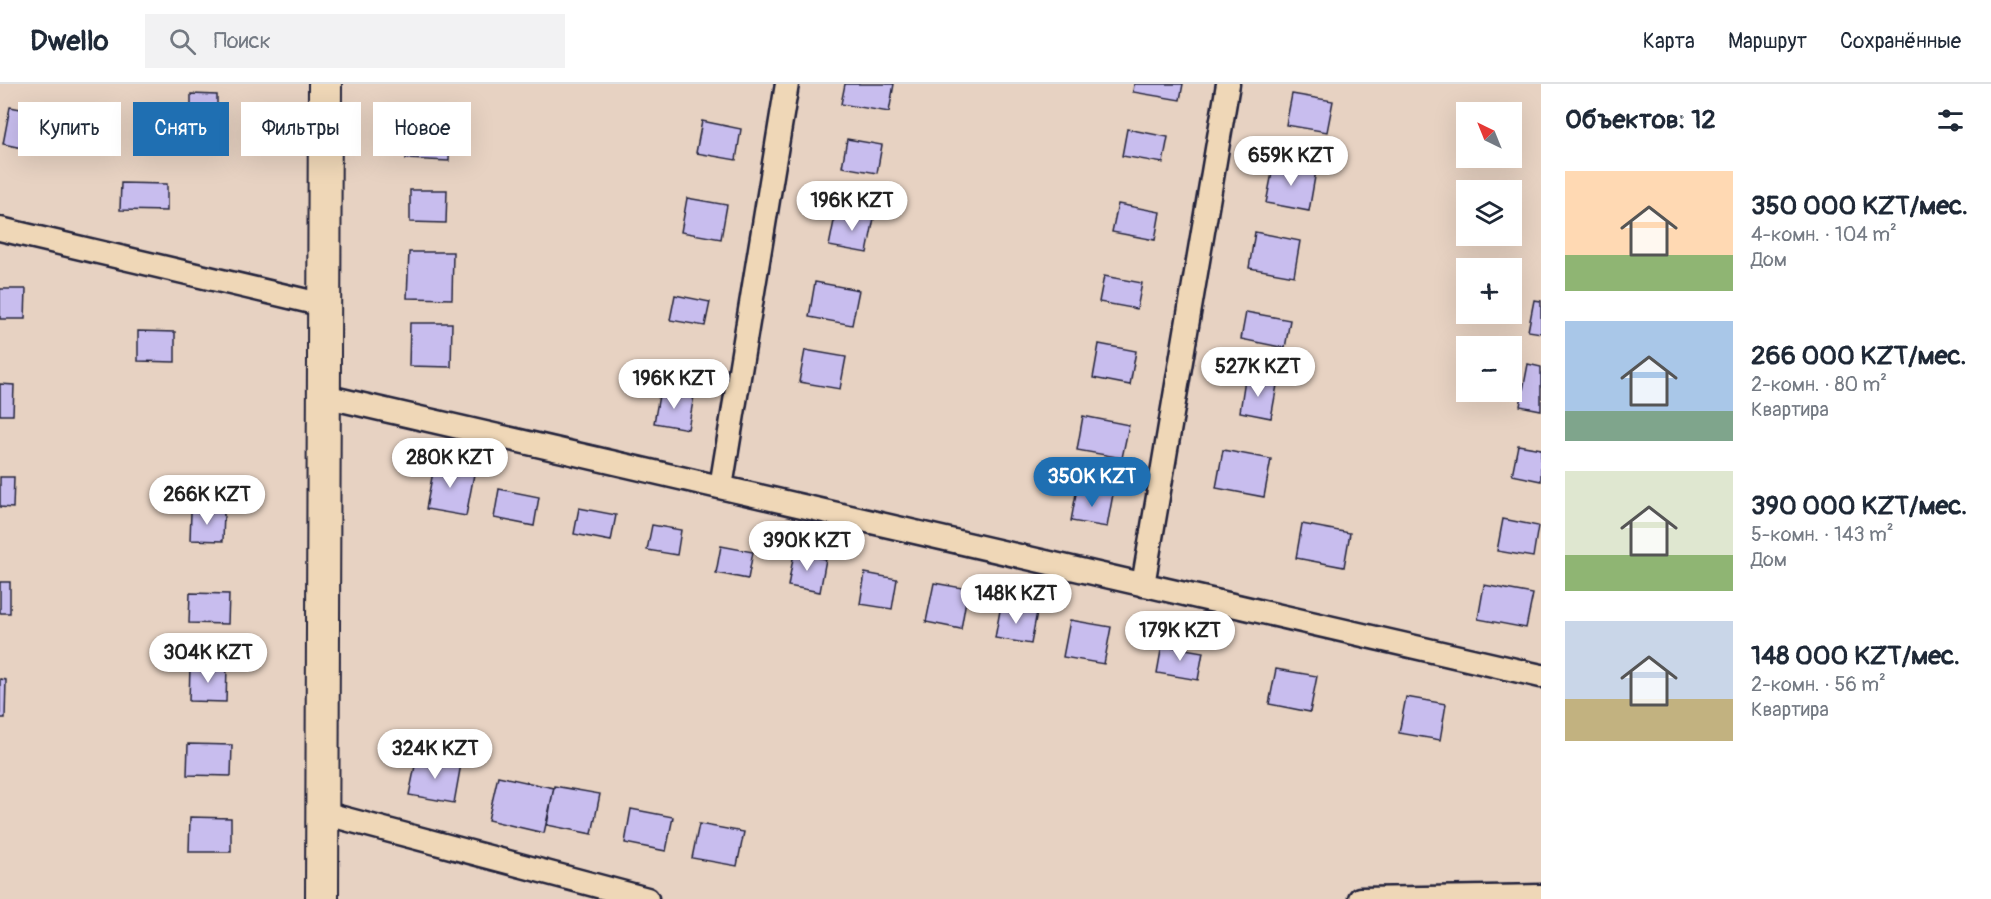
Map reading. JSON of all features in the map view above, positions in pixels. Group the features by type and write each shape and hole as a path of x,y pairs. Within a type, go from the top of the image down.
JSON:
{"street":[{"path":"322,899 325,84"},
{"path":"721,487 787,84"},
{"path":"1143,585 1228,84"},
{"path":"0,229 324,305"},
{"path":"324,396 1541,676"},
{"path":"323,813 647,899"},
{"path":"1360,899 1541,896"}],"building":[{"path":"845,84 894,84 889,112 841,104"},
{"path":"1134,84 1183,84 1180,100 1133,92"},
{"path":"191,94 217,95 217,102 191,102"},
{"path":"1292,94 1333,101 1327,132 1286,125"},
{"path":"10,107 18,108 18,147 3,144"},
{"path":"702,121 741,129 736,160 696,153"},
{"path":"1127,129 1168,137 1163,163 1122,156"},
{"path":"847,139 882,145 877,173 842,167"},
{"path":"406,156 449,156 449,161 406,159"},
{"path":"1274,163 1316,171 1309,211 1266,203"},
{"path":"121,183 167,184 167,211 120,210"},
{"path":"410,190 447,190 446,223 410,222"},
{"path":"687,198 727,205 721,239 681,232"},
{"path":"1118,204 1160,212 1155,240 1112,232"},
{"path":"836,211 874,218 867,253 829,246"},
{"path":"1255,232 1300,241 1294,276 1249,268"},
{"path":"409,252 453,252 452,299 407,298"},
{"path":"1104,276 1142,283 1137,309 1099,302"},
{"path":"815,282 859,290 852,325 809,317"},
{"path":"0,289 26,289 25,319 0,319"},
{"path":"675,295 710,302 705,326 670,320"},
{"path":"1534,300 1541,301 1541,333 1528,331"},
{"path":"1246,312 1290,320 1285,348 1241,339"},
{"path":"410,323 452,323 451,367 409,366"},
{"path":"138,331 175,332 175,362 138,361"},
{"path":"1099,344 1136,351 1130,385 1093,378"},
{"path":"805,350 846,357 840,389 799,382"},
{"path":"1528,364 1541,367 1541,410 1520,406"},
{"path":"1245,379 1277,385 1271,418 1240,412"},
{"path":"0,384 14,385 13,415 0,415"},
{"path":"660,390 694,396 688,429 654,423"},
{"path":"1083,416 1129,425 1122,458 1077,450"},
{"path":"1518,445 1541,449 1541,481 1512,475"},
{"path":"1223,450 1271,459 1264,497 1216,488"},
{"path":"435,461 475,469 466,516 426,509"},
{"path":"0,477 14,477 13,508 0,507"},
{"path":"1077,488 1113,494 1107,527 1071,521"},
{"path":"499,489 539,497 534,526 494,518"},
{"path":"579,508 616,515 611,541 574,534"},
{"path":"191,512 224,512 223,541 190,540"},
{"path":"1503,519 1538,526 1533,557 1497,551"},
{"path":"1302,524 1350,533 1344,567 1296,558"},
{"path":"652,525 681,530 677,555 647,550"},
{"path":"721,546 753,552 748,579 716,573"},
{"path":"794,553 826,559 820,592 788,586"},
{"path":"865,573 897,579 892,609 860,604"},
{"path":"0,582 10,582 10,613 0,613"},
{"path":"934,583 968,589 961,629 926,622"},
{"path":"1484,585 1533,594 1526,628 1478,619"},
{"path":"190,593 229,594 228,624 189,623"},
{"path":"1001,605 1037,612 1031,644 995,638"},
{"path":"1070,620 1111,627 1104,664 1063,657"},
{"path":"1162,645 1203,652 1198,680 1157,673"},
{"path":"190,666 227,666 226,702 189,701"},
{"path":"1276,669 1317,676 1310,712 1269,704"},
{"path":"0,679 6,680 5,718 0,718"},
{"path":"1406,697 1446,704 1440,740 1399,733"},
{"path":"188,744 232,745 231,776 187,775"},
{"path":"417,756 461,764 454,803 409,795"},
{"path":"498,776 554,788 544,833 488,820"},
{"path":"554,786 600,794 592,834 547,825"},
{"path":"631,809 673,817 666,851 625,843"},
{"path":"190,817 231,818 231,852 189,852"},
{"path":"699,824 744,832 737,866 692,858"}]}
